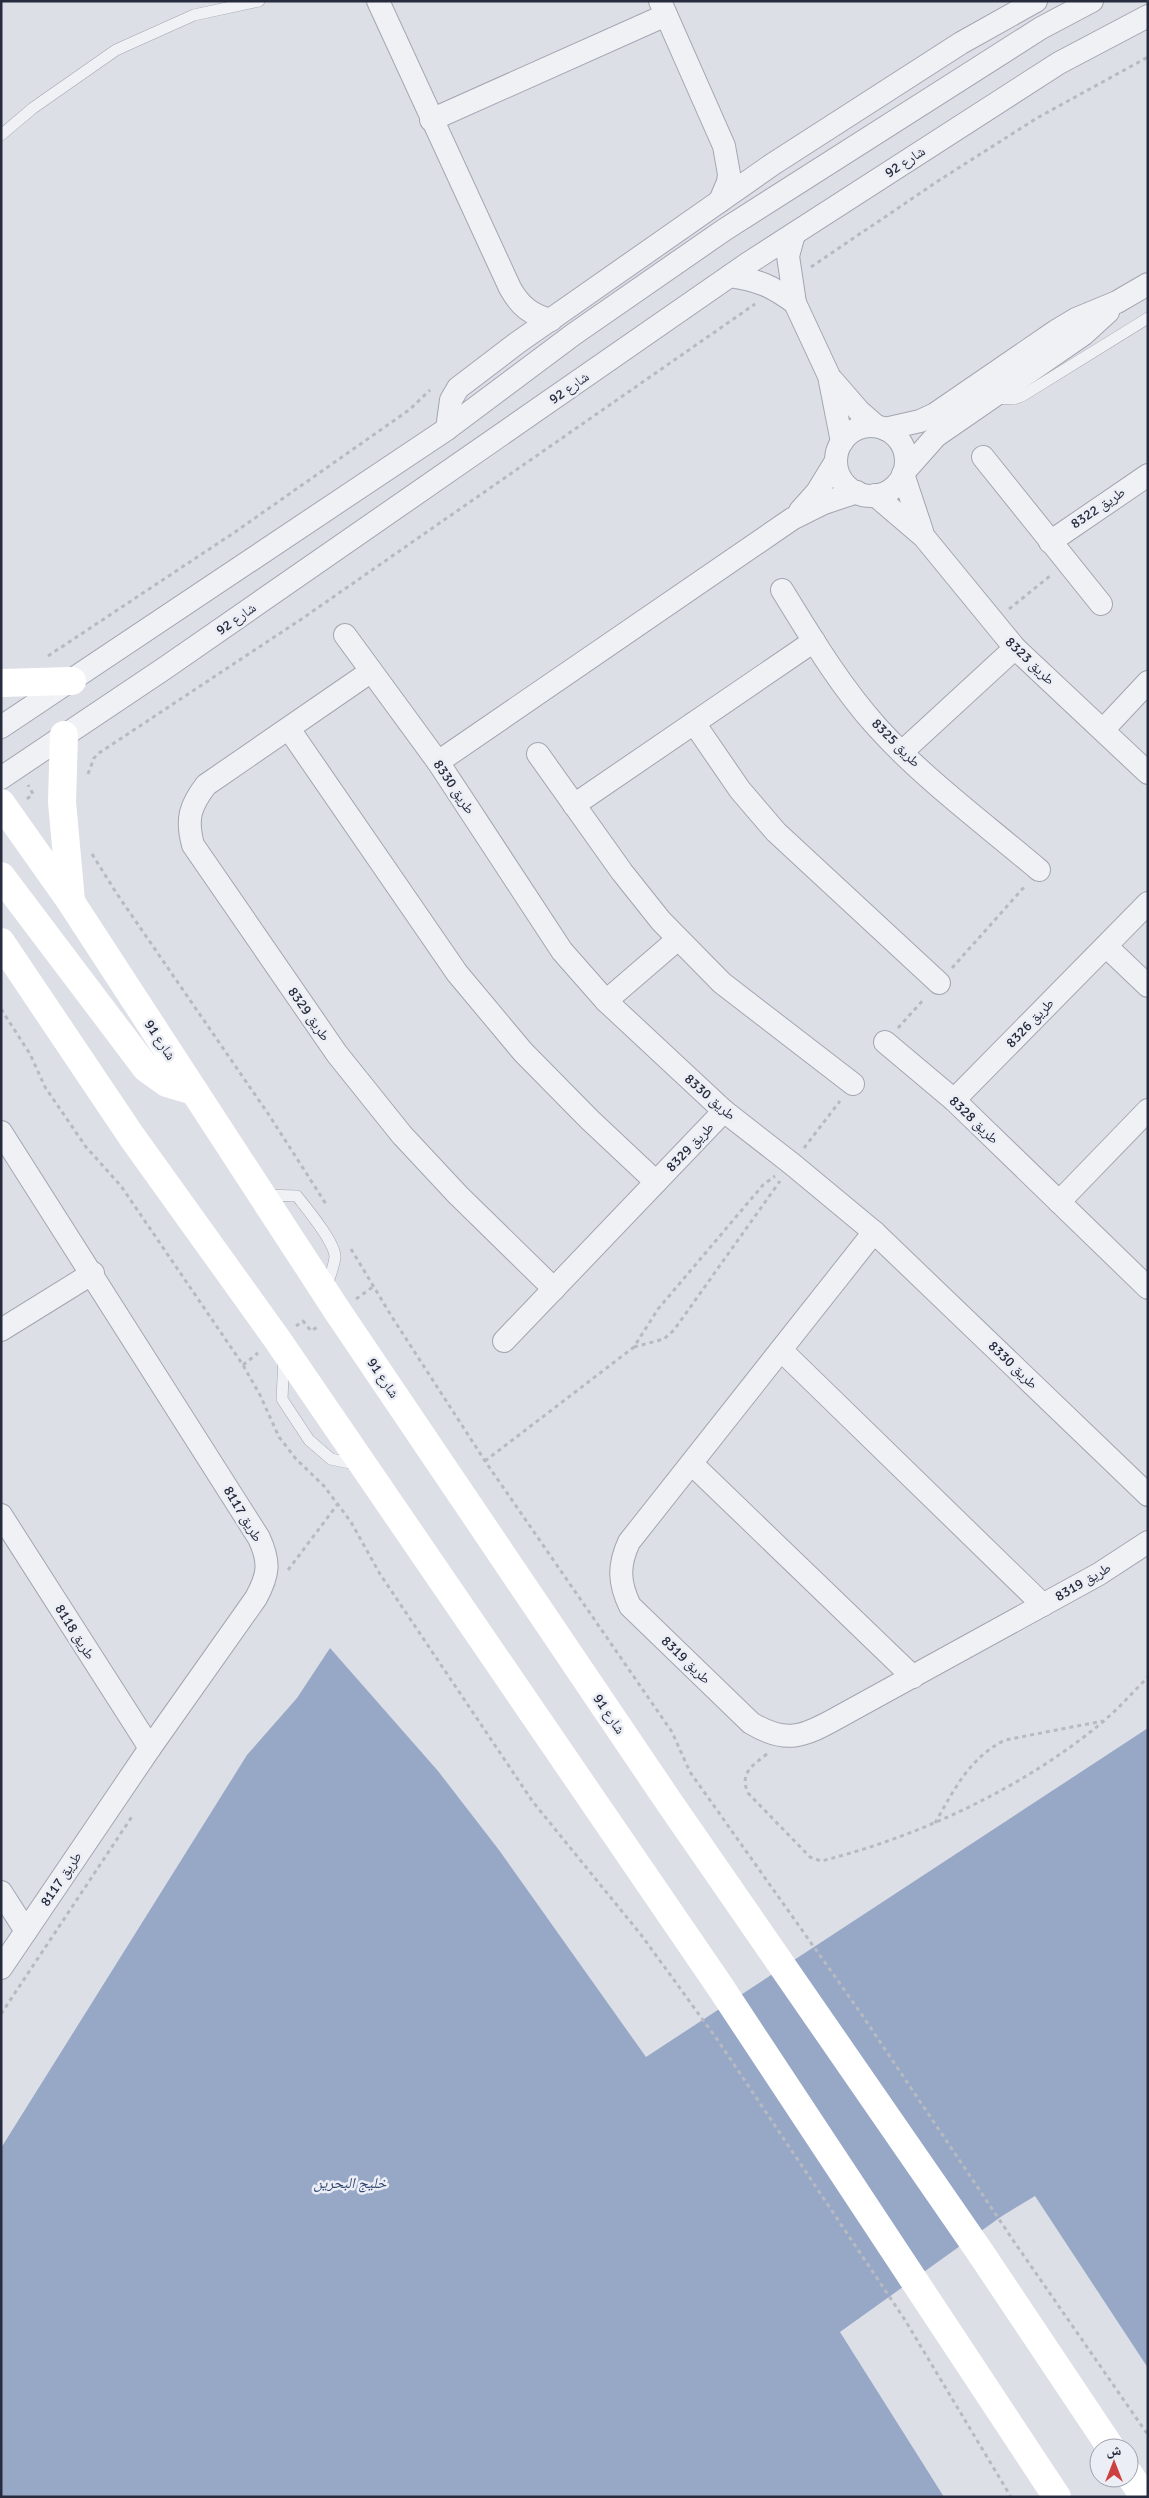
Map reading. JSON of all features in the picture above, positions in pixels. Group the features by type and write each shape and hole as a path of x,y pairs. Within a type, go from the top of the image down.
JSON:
{"street":[{"path":"378,1 431,120 510,288 526,310 551,320"},
{"path":"446,429 451,400 458,388 517,343 773,164 961,43 1036,1"},
{"path":"1,727 446,429 574,334 724,230 1041,28 1092,1"},
{"path":"431,120 663,8 724,146 729,174 728,182 720,201"},
{"name":"شارع 92","path":"1,778 182,657 730,276 1059,62 1148,16"},
{"path":"724,146 737,161 745,166 755,168 773,164"},
{"path":"794,234 783,285 795,303 829,376 859,411 900,442 906,461 904,472"},
{"path":"730,276 783,285"},
{"path":"792,519 817,492 839,451 857,429 881,428 920,421 935,414 1063,327 1096,310 1117,302 1148,284"},
{"path":"510,288 516,314 517,343"},
{"path":"438,762 792,519 824,503 889,491 936,436 1084,334 1117,302"},
{"path":"829,376 842,480 866,494"},
{"path":"983,457 1100,604"},
{"name":"طريق 8323","path":"904,472 924,537"},
{"name":"طريق 8322","path":"1050,542 1148,475"},
{"name":"طريق 8323","path":"866,494 924,537 1015,648 1148,773"},
{"name":"طريق 8325","path":"782,590 853,698 902,752 1039,870"},
{"name":"طريق 8330","path":"345,635 370,672 438,762 562,952 606,1001 724,1111 874,1232 1148,1495"},
{"path":"574,805 814,641"},
{"path":"902,752 1015,648"},
{"name":"طريق 8329","path":"370,672 206,785 194,800 190,815 189,830 193,845 337,1054 402,1135 458,1195 554,1289"},
{"path":"1,683 72,681"},
{"path":"1103,730 1148,682"},
{"path":"694,723 740,790 776,832 938,982"},
{"name":"طريق 8329","path":"288,729 457,973 524,1052 590,1120 656,1182"},
{"path":"64,735 62,812 71,902"},
{"path":"538,754 622,872 661,921 678,939 722,983 853,1084"},
{"name":"شارع 91","path":"1,803 71,902 332,1302 770,1949 982,2255 1104,2438"},
{"path":"1,876 146,1068 167,1083 194,1091"},
{"name":"طريق 8326","path":"954,1100 1148,903"},
{"path":"606,1001 678,939"},
{"path":"1,942 132,1137 281,1345 718,1986 1057,2497"},
{"path":"1106,946 1148,986"},
{"name":"طريق 8328","path":"885,1042 954,1100 1148,1288"},
{"path":"1059,1202 1148,1110"},
{"name":"طريق 8329","path":"504,1341 724,1111"},
{"name":"طريق 8117","path":"1,1132 259,1538 266,1554 265,1582 256,1598 150,1748 1,1968"},
{"name":"طريق 8319","path":"874,1232 629,1542 622,1557 620,1573 622,1589 630,1606 751,1723 769,1734 792,1737 809,1733 913,1677 1099,1574 1148,1542"},
{"path":"1,1330 92,1274"},
{"path":"781,1350 1043,1605"},
{"path":"692,1464 913,1677"},
{"name":"طريق 8118","path":"1,1515 150,1748"},
{"path":"1,1892 26,1930"}],"lane":[{"path":"1,135 33,108 116,50 194,15 259,1"},
{"path":"990,398 1006,399 1022,396 1148,318"}],"path":[{"path":"87,783 91,766 99,754 302,618 783,285 938,181 1021,129 1148,57"},
{"path":"45,658 235,532 409,410 435,384"},
{"path":"992,622 1067,563"},
{"path":"88,849 116,894 269,1115 331,1212"},
{"path":"885,1042 1039,870"},
{"path":"1,1009 30,1054 45,1086 86,1147 121,1186 243,1365 260,1395 279,1437 296,1459 324,1486 350,1522 384,1580 534,1802 642,1936 719,2042 905,2320 1011,2497"},
{"path":"634,1347 664,1339 674,1330 792,1164 853,1084"},
{"path":"485,1461 634,1347 658,1309 757,1193 792,1164"},
{"path":"349,1245 485,1461 672,1732 690,1772 942,2132 1014,2243 1148,2435"},
{"path":"243,1365 281,1345 304,1321 311,1331 332,1302 374,1286"},
{"path":"792,1737 748,1769 745,1783 748,1793 810,1857 821,1861 935,1824 1025,1776 1105,1720 1148,1677"},
{"path":"935,1824 969,1766 994,1745 1005,1740 1105,1720"}],"water":[{"name":"خليج البحرين","path":"330,1648 438,1771 499,1850 646,2057 1148,1728 1148,2368 1035,2196 1002,2216 840,2332 944,2497 1,2497 1,2148 247,1755 297,1698"}]}
